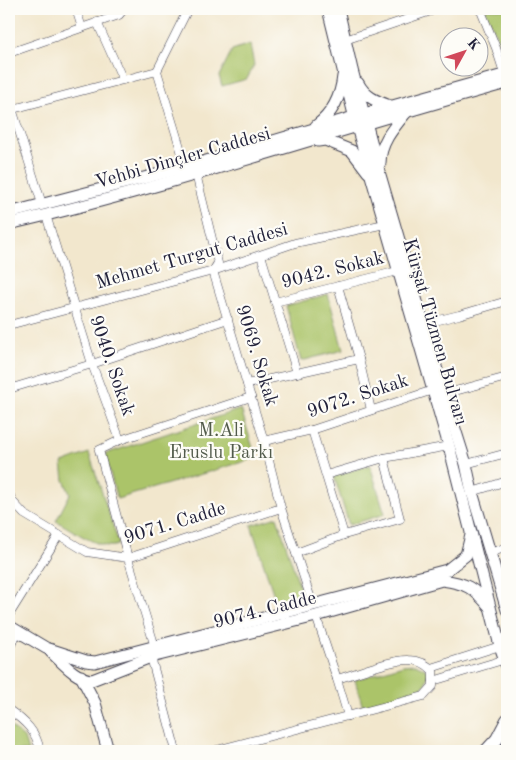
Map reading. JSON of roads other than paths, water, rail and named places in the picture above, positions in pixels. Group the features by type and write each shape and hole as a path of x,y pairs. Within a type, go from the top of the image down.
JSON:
{"main road":[{"path":"486,751 497,739 507,720"},
{"path":"501,751 507,750"}],"street":[{"path":"76,9 82,28"},
{"path":"9,52 119,15 124,9"},
{"path":"10,110 158,72 188,9"},
{"name":"Kürşat Tüzmen Bulvarı","path":"328,9 348,70 376,176 424,324 449,446 500,646 507,663"},
{"name":"Kürşat Tüzmen Bulvarı","path":"338,9 345,40 348,70"},
{"path":"345,40 438,9"},
{"path":"478,9 481,11 507,79"},
{"path":"97,22 123,80"},
{"path":"348,70 362,90 373,100 390,106"},
{"path":"310,130 326,118 334,106 342,90 348,70"},
{"name":"9069. Sokak","path":"158,72 191,171 218,263 213,271 264,441 280,508 313,605"},
{"path":"361,120 390,106 507,79"},
{"path":"191,171 310,130 408,110 507,79"},
{"name":"9040. Sokak","path":"9,99 10,110 44,210 92,364 120,440"},
{"path":"376,176 383,144 408,110"},
{"name":"Vehbi Dinçler Caddesi","path":"9,224 44,210 304,142 361,120"},
{"path":"304,142 324,140 352,151 376,176"},
{"name":"Kürşat Tüzmen Bulvarı","path":"376,176 385,224 398,272 438,392 466,464 472,492 507,610"},
{"path":"9,213 44,210"},
{"name":"Mehmet Turgut Caddesi","path":"9,325 213,271 295,243 385,224"},
{"path":"261,255 296,373"},
{"name":"9042. Sokak","path":"275,302 398,272"},
{"path":"338,286 359,359 371,410"},
{"path":"424,324 507,300"},
{"path":"9,389 228,319"},
{"path":"247,384 359,359"},
{"name":"9072. Sokak","path":"264,441 312,430 371,410 438,392 507,377"},
{"path":"176,751 153,652 99,450 120,440 251,397"},
{"path":"312,430 344,535"},
{"path":"326,475 384,458 449,446"},
{"path":"466,464 507,453"},
{"path":"296,553 344,535 400,519 384,458"},
{"path":"472,492 507,481"},
{"name":"9071. Cadde","path":"9,494 11,506 87,552 128,558 280,508"},
{"name":"9074. Cadde","path":"99,678 153,652 313,605 447,570 466,555 471,532"},
{"path":"9,614 59,535"},
{"path":"490,553 507,547"},
{"name":"9074. Cadde","path":"91,662 153,652 316,616 442,580 461,582 479,594 492,611"},
{"path":"316,616 338,679 348,716"},
{"path":"9,648 14,629 46,648 70,669 85,679 99,678"},
{"path":"431,668 500,646"},
{"path":"46,648 91,662 100,670 95,689 95,703"},
{"path":"213,751 424,696 433,686 433,671 421,662 409,660 394,662 338,679"},
{"path":"91,662 80,668 81,676 95,703 108,751"},
{"path":"433,681 507,663"},
{"path":"9,710 22,719 32,730 40,751"}],"park label":[{"name":"M.Ali Eruslu Parkı","path":"221,442"}]}
